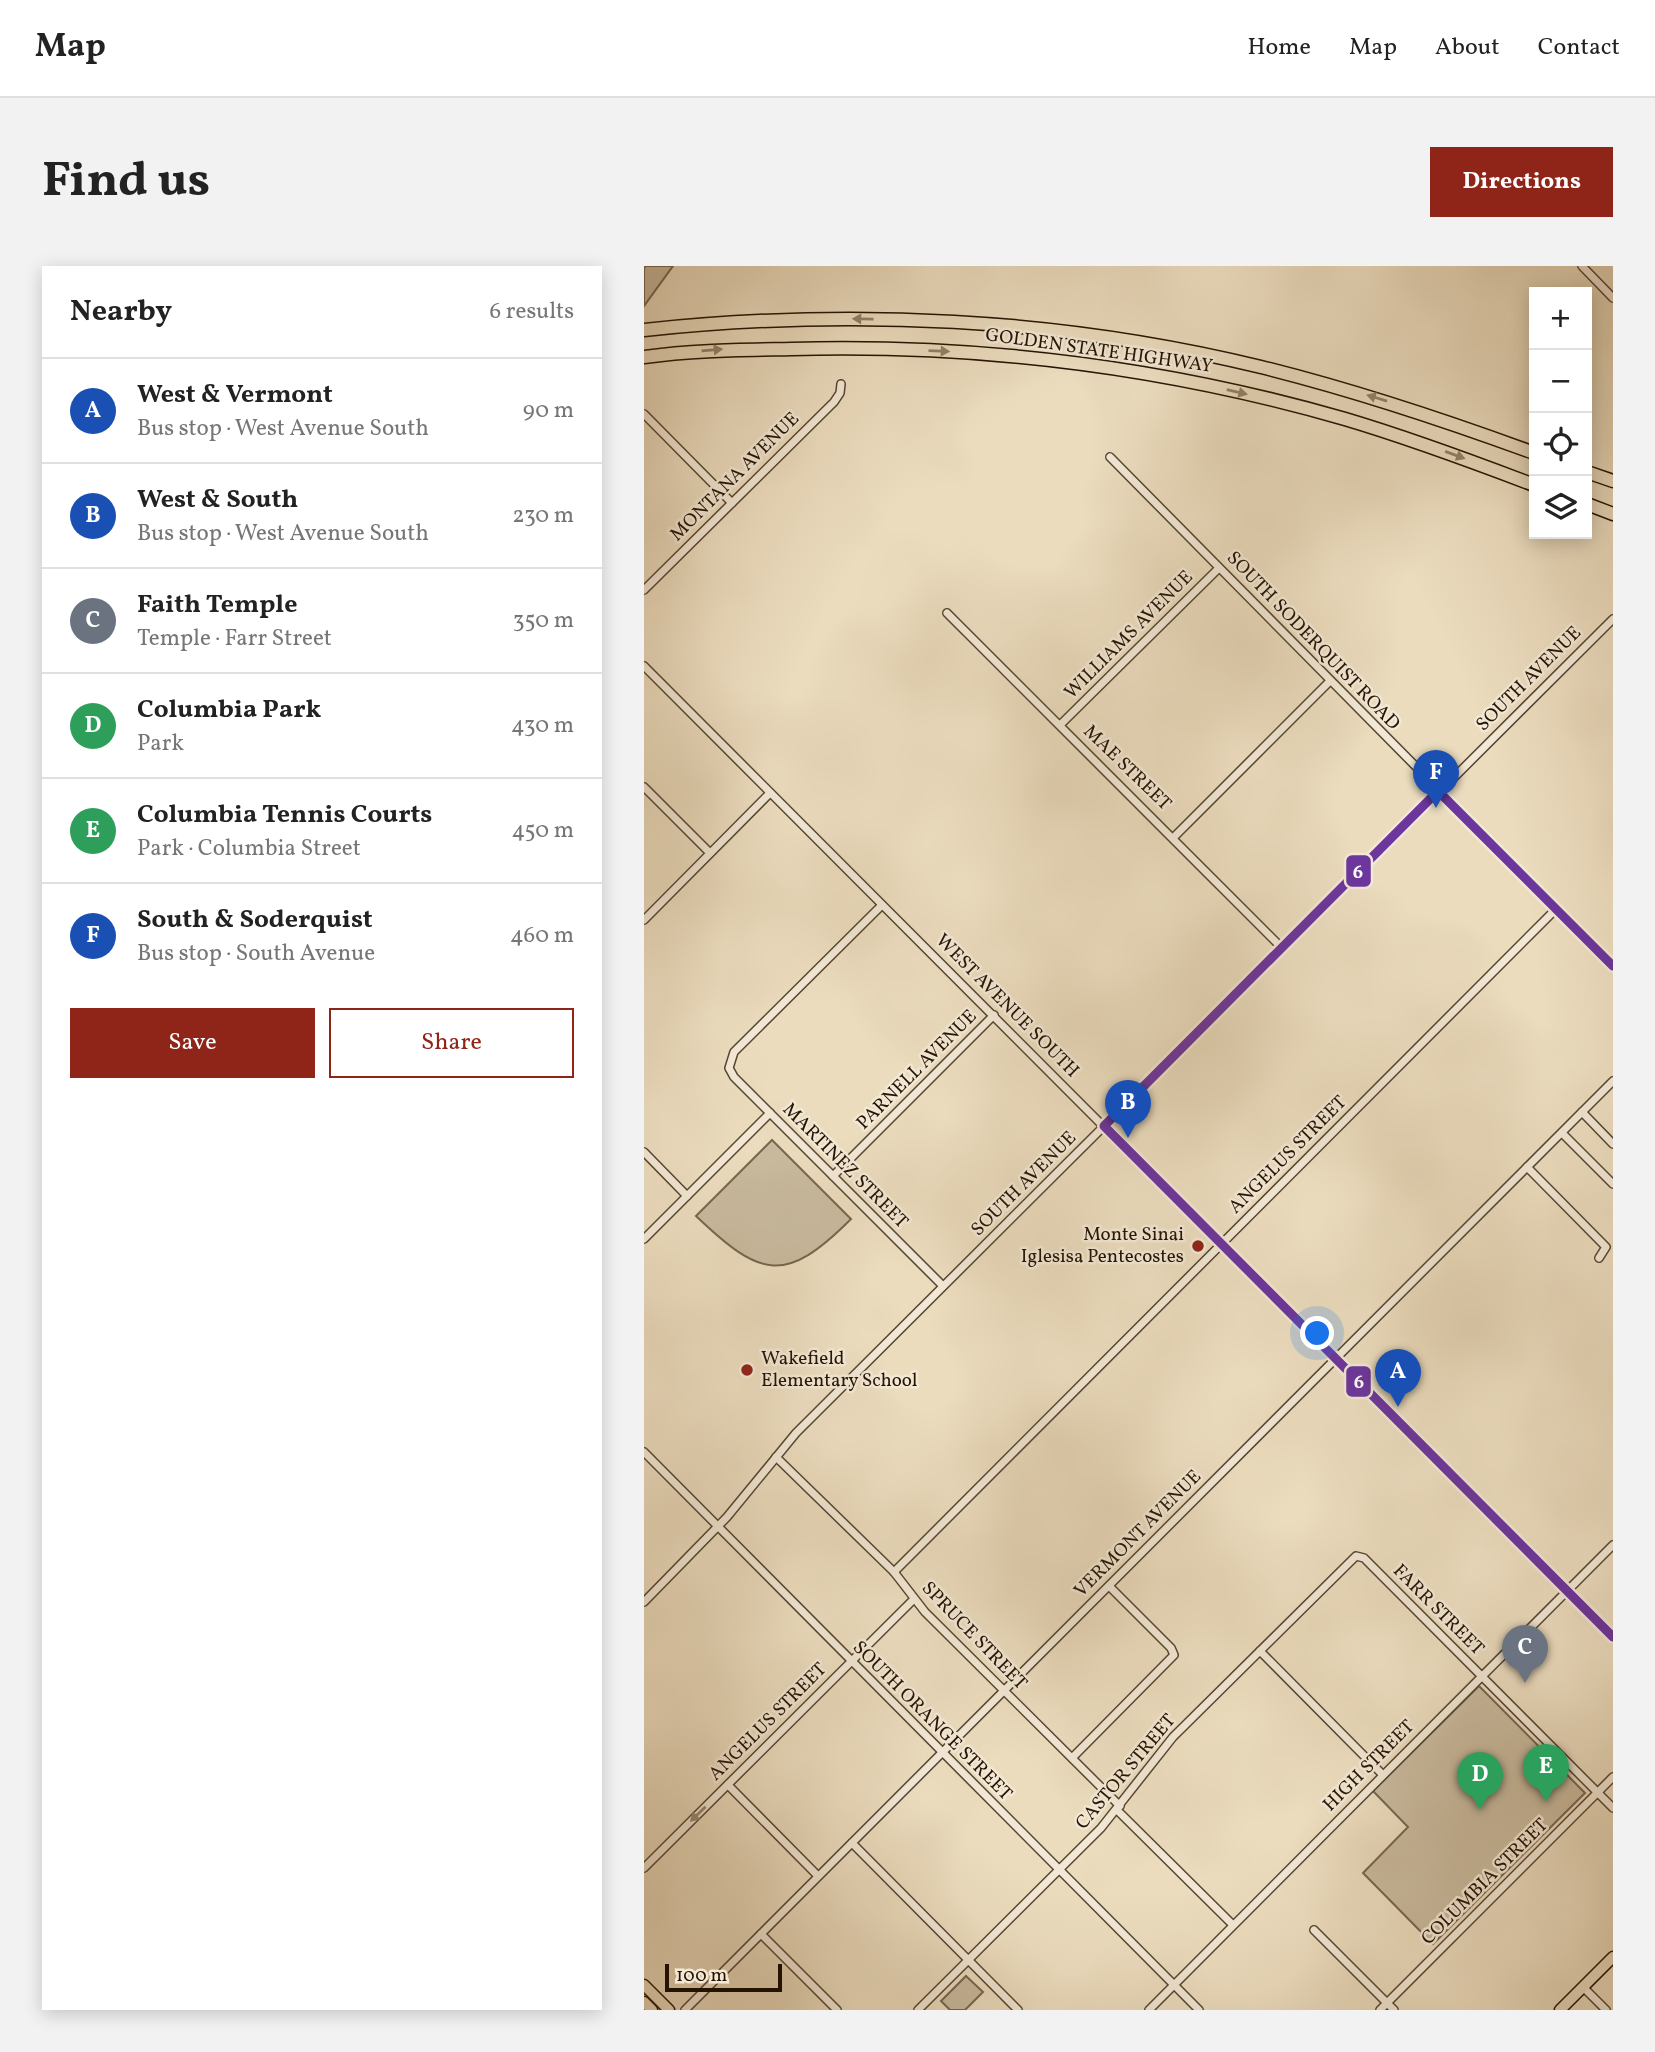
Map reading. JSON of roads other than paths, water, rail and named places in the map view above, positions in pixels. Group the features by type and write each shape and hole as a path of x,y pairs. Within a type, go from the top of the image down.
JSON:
{"highway":[{"name":"GOLDEN STATE HIGHWAY","path":"644,330 747,321 856,319 1004,326 1100,337 1195,353 1321,382 1431,416 1529,451"},
{"name":"GOLDEN STATE HIGHWAY","path":"644,357 724,349 880,348 1007,354 1099,366 1223,388 1297,406 1405,438 1529,483"},
{"path":"1592,473 1613,481"},
{"path":"1592,506 1613,514"}],"main road":[{"path":"1560,2010 1613,1956"},
{"path":"644,1985 669,2010"},
{"path":"644,2002 652,2010"}],"street":[{"path":"1582,266 1613,298"},
{"name":"MONTANA AVENUE","path":"644,590 834,402 840,393 841,384"},
{"path":"644,414 732,503"},
{"name":"SOUTH SODERQUIST ROAD","path":"1110,457 1613,966"},
{"name":"WILLIAMS AVENUE","path":"1060,724 1219,568"},
{"path":"644,576 651,583"},
{"name":"MAE STREET","path":"947,612 1282,948"},
{"name":"SOUTH AVENUE","path":"644,1602 718,1527 776,1457 943,1286 1613,619"},
{"name":"WEST AVENUE SOUTH","path":"644,666 1613,1637"},
{"path":"1174,837 1330,681"},
{"path":"644,787 710,853"},
{"path":"645,917 770,793"},
{"name":"MARTINEZ STREET","path":"882,905 734,1052 729,1065 734,1077 943,1286"},
{"name":"ANGELUS STREET","path":"894,1572 1556,909"},
{"name":"PARNELL AVENUE","path":"833,1177 994,1015"},
{"name":"VERMONT AVENUE","path":"685,2010 1613,1081"},
{"path":"1582,1112 1613,1144"},
{"path":"644,1239 770,1113"},
{"path":"1562,1133 1613,1184"},
{"path":"644,1152 687,1196"},
{"path":"1527,1167 1606,1247"},
{"path":"1599,1258 1613,1240"},
{"name":"SOUTH ORANGE STREET","path":"644,1452 1199,2010"},
{"name":"SPRUCE STREET","path":"776,1457 894,1572 914,1599 1233,1925"},
{"name":"HIGH STREET","path":"1149,2010 1613,1545"},
{"name":"CASTOR STREET","path":"918,2010 1118,1808 1165,1746 1359,1555"},
{"name":"FARR STREET","path":"1359,1555 1613,1808"},
{"path":"1072,1758 1174,1655 1171,1648 1109,1586"},
{"name":"ANGELUS STREET","path":"644,1868 914,1599"},
{"path":"1260,1651 1383,1774"},
{"name":"COLUMBIA STREET","path":"1380,2010 1613,1777"},
{"path":"728,1785 818,1876"},
{"path":"852,1843 1018,2010"},
{"path":"1314,1930 1394,2010"},
{"path":"761,1934 837,2010"},
{"path":"1583,1987 1606,2010"}],"place":[{"name":"South & Soderquist","path":"1436,808"},
{"name":"West & South","path":"1128,1138"},
{"name":"Monte Sinai Iglesisa Pentecostes","path":"1198,1246"},
{"name":"Wakefield Elementary School","path":"747,1370"},
{"name":"West & Vermont","path":"1398,1407"},
{"name":"Faith Temple","path":"1525,1683"},
{"name":"Columbia Tennis Courts","path":"1546,1802"},
{"name":"Columbia Park","path":"1480,1810"}]}
